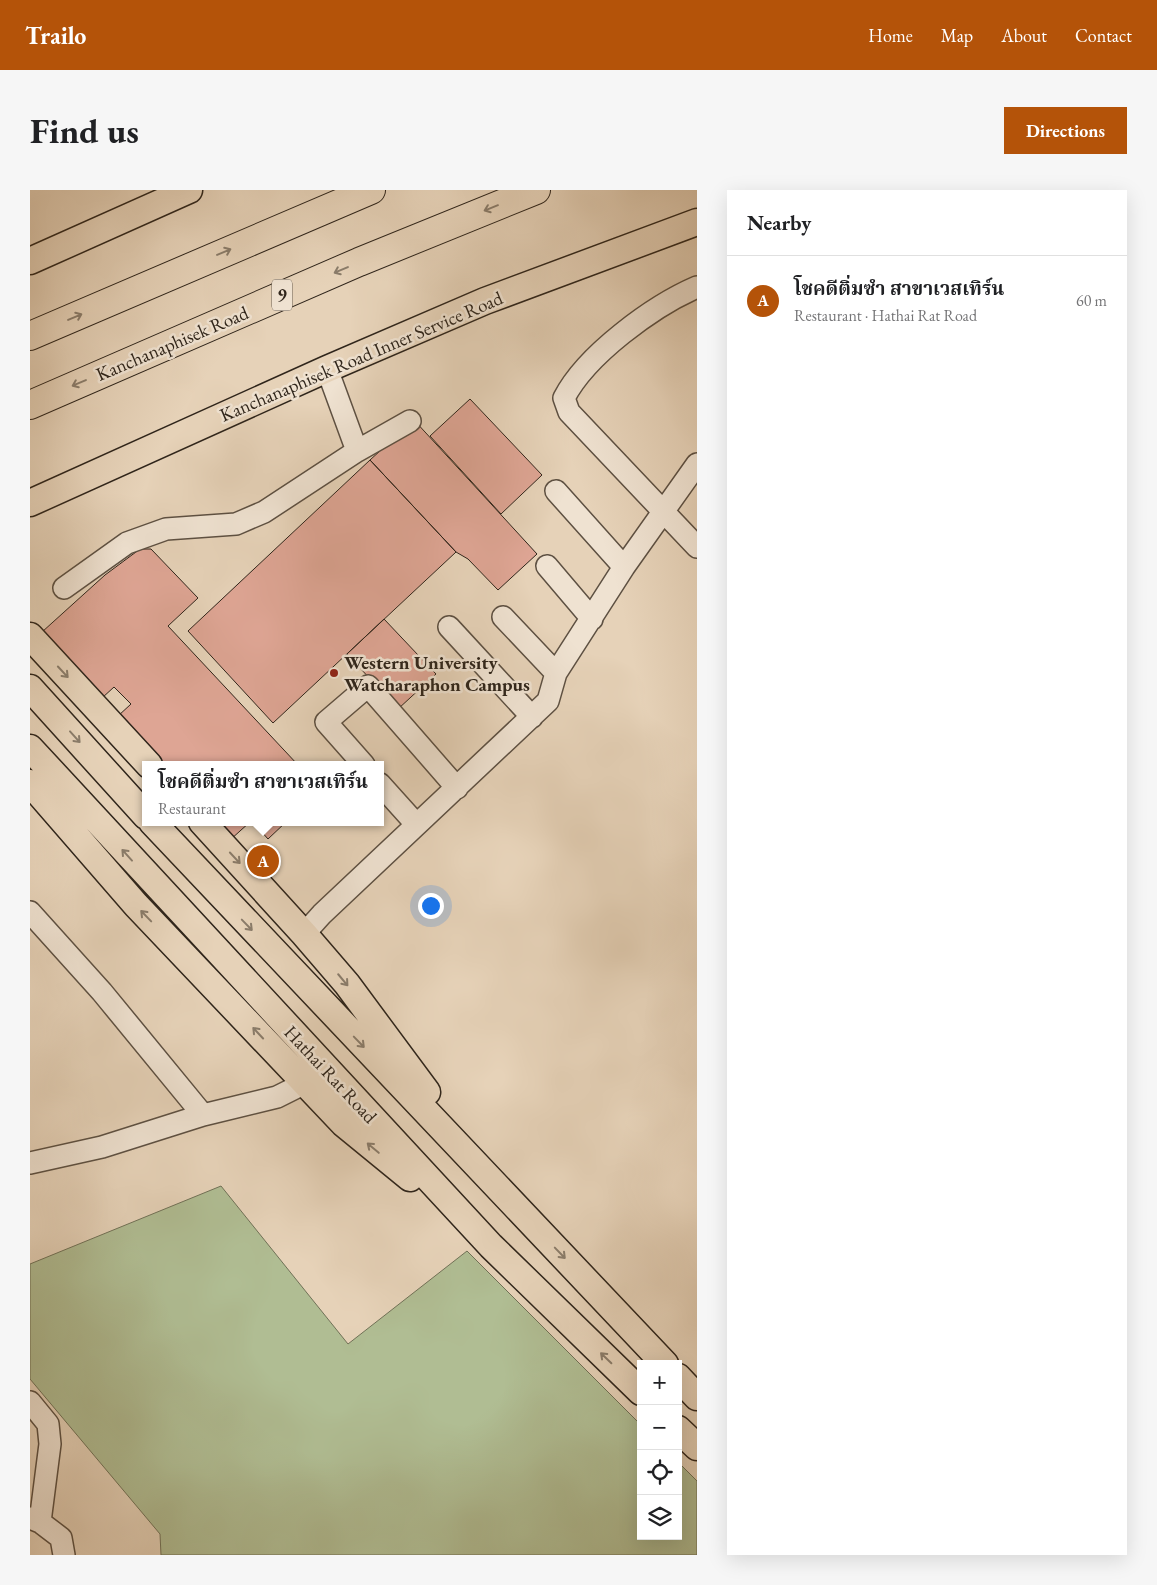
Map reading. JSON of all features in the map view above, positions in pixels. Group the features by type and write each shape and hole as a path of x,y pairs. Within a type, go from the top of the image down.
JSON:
{"highway":[{"path":"30,336 371,190"},
{"name":"Kanchanaphisek Road","path":"30,405 350,266 536,190"}],"main road":[{"path":"30,261 189,190"},
{"name":"Kanchanaphisek Road Inner Service Road","path":"30,503 328,369 485,301 697,222"},
{"path":"30,636 145,761"},
{"path":"30,688 142,812"},
{"name":"Hathai Rat Road","path":"30,748 160,891 491,1246 637,1388"},
{"path":"30,783 136,905 344,1124 491,1246"},
{"path":"156,826 661,1360"},
{"path":"206,826 347,984 402,1060 526,1218"},
{"path":"682,1381 697,1397"},
{"path":"682,1433 697,1447"}],"lane":[{"path":"697,288 672,298 641,318 572,382 564,398 570,412 697,546"},
{"path":"328,369 357,451"},
{"path":"64,588 127,543 166,529 236,524 264,512 357,451 410,421"},
{"path":"304,934 322,914 416,824 548,701 556,673 624,567 697,464"},
{"path":"556,491 624,567"},
{"path":"547,566 592,619"},
{"path":"504,617 556,673"},
{"path":"449,627 532,717"},
{"path":"360,761 326,722 368,686 456,788"},
{"path":"384,788 416,824"},
{"path":"30,912 102,992 203,1115"},
{"path":"30,1163 102,1147 203,1115 277,1097 305,1083"},
{"path":"30,1402 48,1424 50,1444 35,1520 61,1538 64,1555"}],"green space":[{"path":"221,1186 348,1344 467,1251 637,1421 637,1540 682,1540 682,1466 697,1481 697,1555 161,1555 160,1534 30,1379 30,1264"}],"building":[{"path":"470,399 542,475 501,514 430,436"},
{"path":"414,420 537,554 498,590 468,559 456,552 370,460"},
{"path":"370,460 456,552 273,723 188,631"},
{"path":"140,549 151,549 198,598 168,626 294,761 158,761 118,716 131,704 114,687 102,698 42,632 105,575"},
{"path":"384,619 436,674 398,709 347,654"},
{"path":"218,826 246,826 230,840"},
{"path":"257,826 282,826 268,839"}],"place":[{"name":"Western University Watcharaphon Campus","path":"334,673"},
{"name":"โชคดีติ่มซำ สาขาเวสเทิร์น","path":"263,861"}]}
